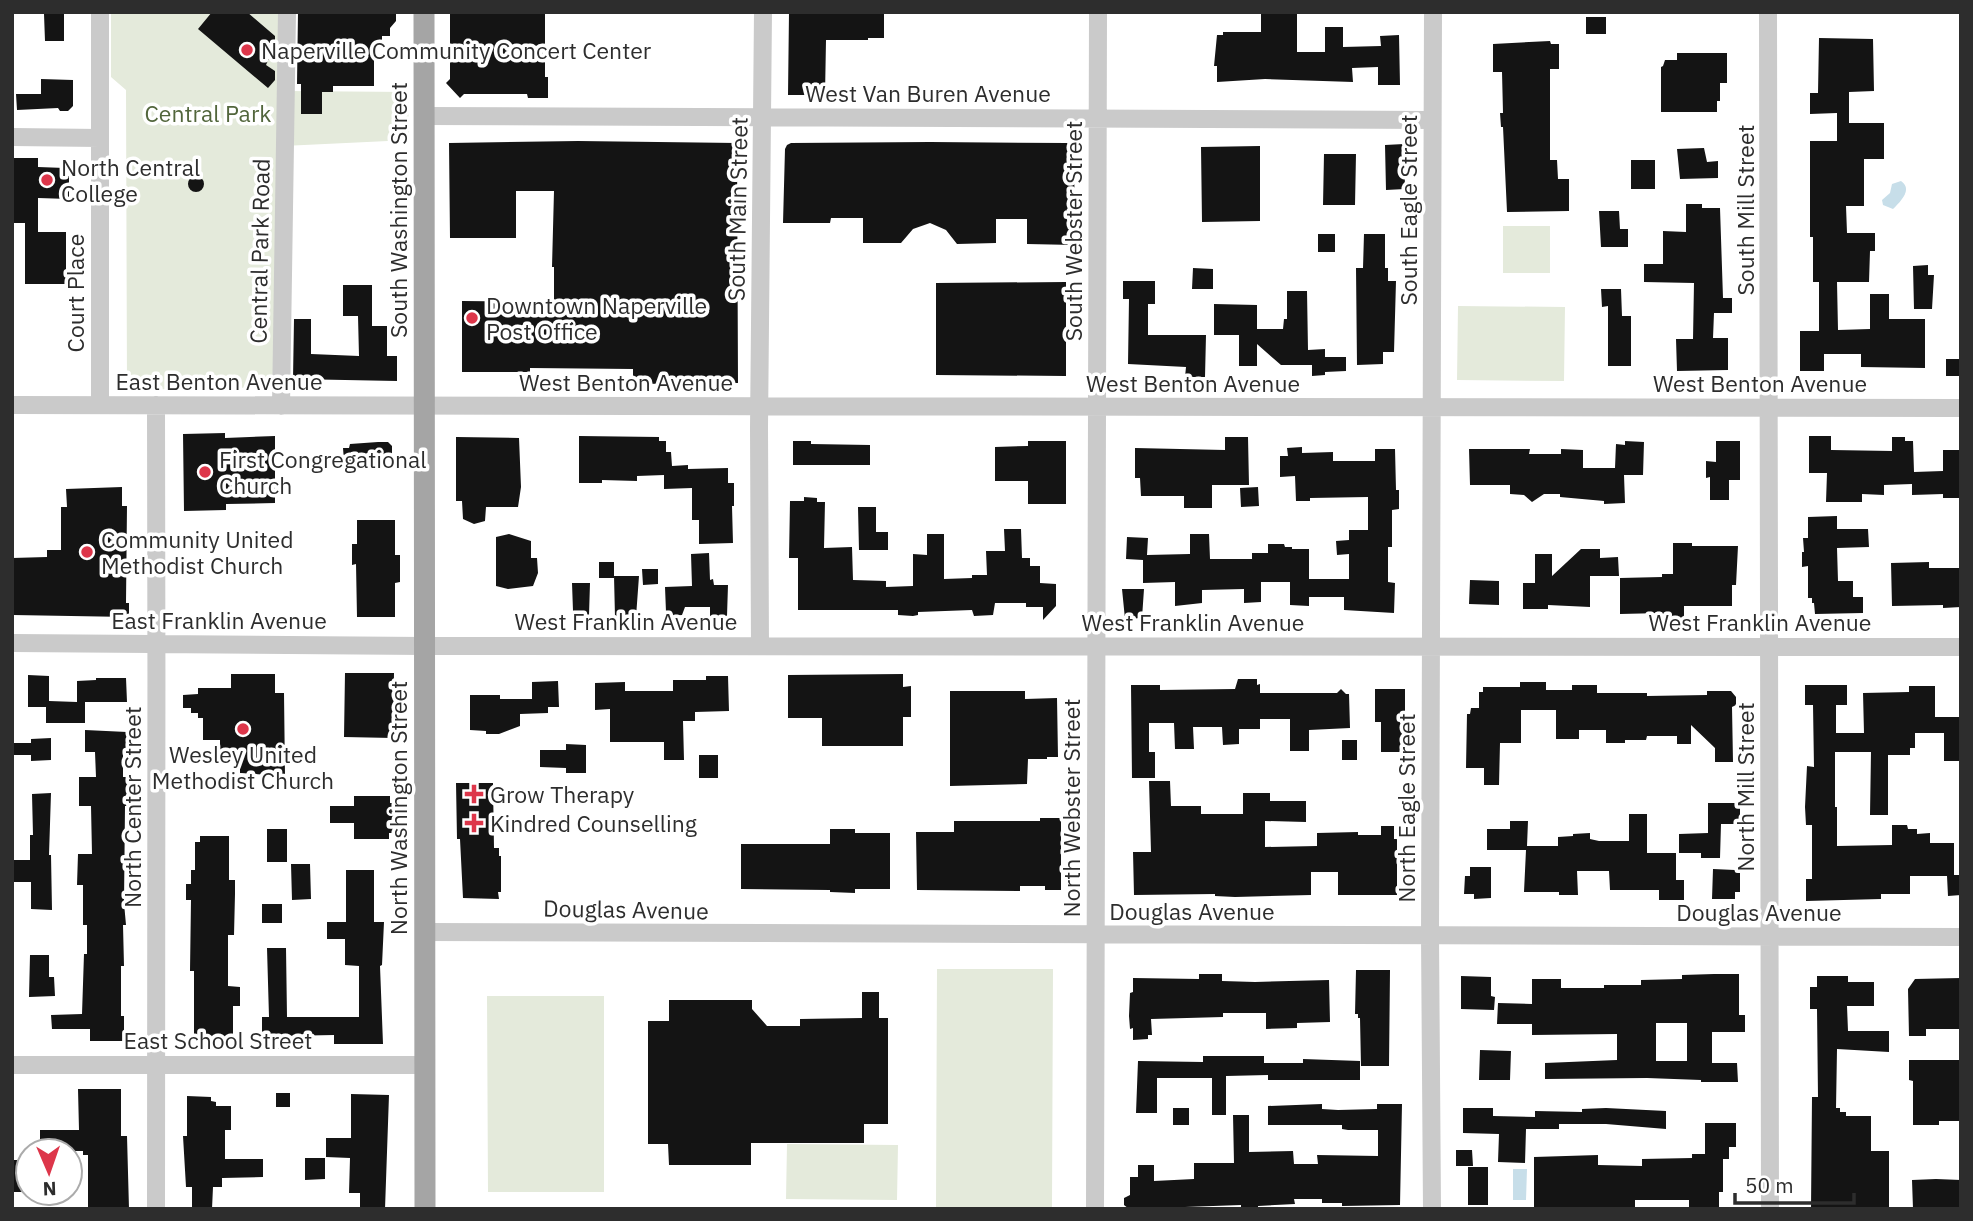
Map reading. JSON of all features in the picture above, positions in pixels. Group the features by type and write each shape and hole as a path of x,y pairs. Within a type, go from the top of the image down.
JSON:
{"main road":[{"name":"South Washington Street","path":"424,12 426,407"},
{"name":"North Washington Street","path":"425,1209 426,407"}],"street":[{"name":"Court Place","path":"100,12 100,405"},
{"name":"Central Park Road","path":"281,406 287,12"},
{"name":"South Main Street","path":"760,646 763,12"},
{"name":"South Webster Street","path":"1097,407 1098,12"},
{"name":"South Eagle Street","path":"1433,12 1433,407"},
{"name":"South Mill Street","path":"1768,12 1770,407"},
{"name":"West Van Buren Avenue","path":"423,116 1432,120"},
{"path":"12,137 100,138"},
{"name":"East Benton Avenue","path":"12,405 426,407"},
{"name":"North Center Street","path":"156,405 156,1209"},
{"name":"West Benton Avenue","path":"426,407 1961,408"},
{"name":"North Webster Street","path":"1095,1209 1097,407"},
{"name":"North Eagle Street","path":"1432,1209 1430,936 1433,407"},
{"name":"North Mill Street","path":"1770,407 1770,1209"},
{"name":"East Franklin Avenue","path":"12,643 425,646"},
{"name":"West Franklin Avenue","path":"425,646 1961,647"},
{"name":"Douglas Avenue","path":"424,932 1961,937"},
{"name":"East School Street","path":"12,1065 424,1065"}],"green space":[{"name":"Central Park","path":"111,12 287,12 287,91 408,92 409,140 283,146 280,387 127,390 126,90 111,77"},
{"path":"1503,226 1550,226 1550,273 1503,273"},
{"path":"1458,306 1565,307 1564,381 1457,380"},
{"path":"937,969 1053,969 1052,1207 936,1207"},
{"path":"487,996 604,996 604,1192 488,1192"},
{"path":"787,1144 898,1145 897,1200 786,1199"}],"water":[{"path":"1901,181 1906,188 1902,199 1893,209 1883,205 1882,200 1890,193 1892,184"},
{"path":"1513,1169 1527,1169 1526,1200 1513,1200"}],"building":[{"name":"Naperville Community Concert Center","path":"212,12 247,12 275,36 275,45 266,65 275,71 275,80 268,88 198,29"},
{"path":"298,12 396,12 396,21 390,28 390,36 382,36 382,44 374,44 374,86 333,86 333,92 322,92 322,114 301,114 301,84 297,84"},
{"path":"450,12 545,12 545,77 548,77 548,98 528,98 527,94 464,94 460,98 446,83 450,79"},
{"path":"789,12 884,12 884,38 826,40 825,95 788,95"},
{"path":"1261,12 1297,12 1297,52 1325,52 1325,27 1343,27 1343,47 1381,46 1380,36 1399,35 1400,85 1378,85 1378,67 1352,68 1353,82 1265,79 1217,82 1217,66 1214,66 1217,35 1223,35 1223,32 1261,32"},
{"path":"44,14 64,14 64,41 45,41"},
{"path":"1586,17 1606,17 1606,34 1586,34"},
{"path":"1819,38 1873,39 1874,91 1849,92 1849,123 1884,123 1884,159 1864,159 1864,206 1846,206 1847,233 1875,233 1875,251 1870,251 1869,282 1837,282 1838,330 1870,329 1870,294 1889,294 1889,319 1925,319 1925,368 1861,367 1861,354 1824,354 1824,371 1800,371 1800,331 1819,331 1819,282 1813,282 1813,237 1810,237 1810,141 1837,141 1837,113 1810,114 1810,93 1818,93"},
{"path":"1550,41 1551,44 1559,44 1559,69 1550,69 1550,160 1557,160 1558,179 1569,179 1569,211 1507,212 1500,113 1503,113 1502,72 1493,72 1493,44"},
{"path":"1677,53 1727,53 1727,83 1720,83 1717,112 1661,112 1661,67 1665,60 1677,60"},
{"path":"41,79 73,80 73,106 68,111 60,111 58,108 17,110 16,94 41,94"},
{"path":"449,143 737,143 738,383 633,384 633,369 530,368 530,372 462,372 462,301 554,302 554,191 516,191 516,238 450,238"},
{"path":"1067,143 1074,150 1075,245 1027,244 1027,219 996,219 996,243 957,244 946,230 930,223 913,229 901,243 863,243 863,218 831,218 830,223 783,223 787,145"},
{"path":"1404,144 1405,189 1386,190 1385,145"},
{"path":"1260,146 1260,221 1202,222 1201,147"},
{"path":"1704,148 1707,162 1718,161 1718,178 1680,179 1677,149"},
{"path":"1324,154 1356,154 1355,205 1323,205"},
{"path":"12,158 38,158 38,167 65,168 65,173 69,173 69,199 38,198 38,232 66,232 66,284 25,284 25,223 12,223"},
{"path":"1631,160 1655,160 1655,189 1631,189"},
{"path":"196,176 204,184 196,192 188,184"},
{"path":"1686,204 1702,204 1702,208 1720,208 1723,298 1732,298 1732,313 1714,313 1713,338 1728,338 1728,370 1677,371 1676,339 1693,339 1694,283 1644,282 1644,264 1663,264 1663,231 1686,232"},
{"path":"1599,211 1619,211 1620,229 1628,229 1628,247 1601,247"},
{"path":"1318,234 1335,234 1335,252 1318,252"},
{"path":"1364,234 1385,234 1385,268 1388,268 1388,281 1396,281 1394,352 1383,352 1383,364 1357,365 1356,268 1363,268"},
{"path":"1928,265 1928,275 1934,275 1932,309 1914,309 1913,266"},
{"path":"1193,268 1213,269 1213,289 1192,289"},
{"path":"1123,281 1155,281 1155,304 1148,304 1148,335 1206,335 1205,377 1185,377 1186,367 1128,364 1129,299 1123,299"},
{"path":"1066,282 1066,376 936,375 936,283"},
{"path":"343,285 372,285 372,326 387,326 387,356 397,356 397,381 293,379 294,319 311,319 311,354 359,356 358,316 343,316"},
{"path":"1601,289 1621,289 1622,316 1631,316 1631,366 1608,366 1608,306 1602,307"},
{"path":"1287,291 1307,291 1308,350 1325,349 1325,357 1346,357 1346,371 1312,376 1312,365 1281,365 1257,344 1257,366 1239,366 1239,335 1214,335 1214,304 1257,305 1257,329 1283,329 1284,319 1287,319"},
{"path":"1946,359 1961,359 1961,376 1946,376"},
{"path":"225,433 225,438 275,436 275,503 226,504 226,510 184,511 183,434"},
{"path":"579,436 659,437 659,441 666,441 666,452 671,452 672,466 688,465 688,469 728,468 728,483 734,483 733,543 699,544 699,520 692,520 692,488 664,489 664,475 637,476 637,481 602,480 602,483 579,483"},
{"path":"1809,436 1831,436 1831,450 1892,451 1892,437 1905,437 1905,441 1913,441 1914,472 1943,471 1943,450 1961,450 1961,498 1943,498 1943,494 1912,495 1912,484 1884,485 1884,495 1862,494 1862,502 1826,502 1827,473 1809,473"},
{"path":"456,437 519,438 521,487 518,507 486,507 485,521 474,524 463,519 462,501 456,501"},
{"path":"1225,437 1248,437 1249,485 1212,485 1212,508 1184,508 1184,496 1141,496 1140,478 1135,478 1135,448 1225,450"},
{"path":"793,441 870,445 870,465 793,465"},
{"path":"1028,441 1066,441 1066,504 1028,504 1028,481 995,481 995,447 1028,446"},
{"path":"1625,441 1644,442 1643,475 1624,475 1625,503 1604,504 1604,501 1560,497 1560,494 1544,494 1532,502 1524,495 1510,494 1510,485 1470,485 1469,449 1530,449 1529,454 1561,454 1561,449 1583,450 1583,468 1615,468 1616,444 1625,445"},
{"path":"1716,441 1740,441 1740,480 1729,480 1729,500 1710,500 1710,477 1706,478 1706,461 1716,462"},
{"path":"388,442 392,446 392,466 350,466 350,461 344,461 343,448 349,448 350,444"},
{"path":"1302,447 1302,453 1333,452 1333,461 1375,461 1375,449 1395,449 1399,509 1392,510 1392,547 1388,547 1388,582 1395,583 1394,613 1344,610 1344,597 1309,597 1309,606 1290,605 1290,582 1261,582 1261,602 1244,603 1244,589 1202,590 1202,603 1175,606 1175,582 1143,583 1143,560 1126,559 1127,537 1148,538 1147,555 1190,554 1190,534 1209,534 1210,559 1252,559 1252,553 1268,553 1268,544 1284,544 1292,549 1309,549 1309,579 1349,579 1349,554 1337,555 1336,541 1349,540 1349,530 1368,530 1368,497 1310,498 1310,501 1296,501 1295,476 1280,477 1280,456 1288,456 1287,448"},
{"name":"Community United Methodist Church","path":"122,487 122,506 127,506 126,603 129,603 129,617 13,615 12,558 47,557 47,550 61,550 61,507 67,507 66,489"},
{"path":"1258,487 1259,506 1241,507 1240,488"},
{"path":"804,497 825,502 824,548 852,547 853,580 886,581 886,587 913,586 913,554 927,555 927,534 944,534 944,579 972,578 972,575 987,575 986,551 1005,551 1004,529 1021,529 1022,558 1030,558 1030,566 1040,566 1040,583 1056,584 1056,606 1043,620 1043,607 1026,607 1026,603 995,603 993,615 974,616 972,610 918,612 918,615 913,616 898,615 898,610 798,610 798,558 789,558 790,501 804,501"},
{"path":"858,507 876,507 876,532 888,532 888,550 859,550"},
{"path":"1837,516 1837,529 1868,529 1869,547 1837,548 1838,581 1853,581 1853,597 1863,597 1863,613 1815,614 1812,598 1808,598 1808,566 1802,567 1803,538 1808,538 1808,517"},
{"path":"357,520 395,520 395,555 400,555 400,582 395,583 395,617 357,617 356,564 352,565 352,544 357,544"},
{"path":"509,534 531,541 531,558 537,558 538,573 533,586 508,589 496,586 496,537"},
{"path":"1673,543 1692,543 1692,546 1738,546 1732,606 1684,606 1684,619 1662,619 1662,613 1620,614 1620,578 1662,577 1662,574 1673,574"},
{"path":"1581,549 1600,549 1600,558 1618,557 1619,576 1590,576 1590,607 1548,605 1548,609 1523,609 1523,583 1535,583 1535,554 1552,554 1552,576"},
{"path":"709,553 710,580 713,579 714,585 728,585 727,616 710,617 710,607 685,607 682,615 668,616 665,587 692,586 691,554"},
{"path":"599,562 614,562 614,578 599,578"},
{"path":"1929,562 1929,568 1961,568 1961,607 1892,606 1891,563"},
{"path":"642,569 658,569 658,584 643,585"},
{"path":"614,576 639,576 636,617 615,617"},
{"path":"1470,580 1499,581 1499,605 1469,604"},
{"path":"572,583 590,583 589,615 575,616"},
{"path":"1122,589 1144,589 1142,618 1125,619"},
{"path":"345,673 394,673 393,738 344,737"},
{"name":"Wesley United Methodist Church","path":"231,674 275,674 275,693 284,693 285,776 240,773 240,753 220,753 220,740 203,740 203,718 198,718 198,713 191,713 191,708 183,708 183,695 198,694 198,688 231,688"},
{"path":"903,674 903,687 911,686 911,717 903,717 903,746 822,746 822,718 788,718 788,675"},
{"path":"28,675 49,676 49,701 77,702 77,681 126,678 127,702 85,702 85,723 46,723 46,707 28,707"},
{"path":"706,676 728,676 729,711 695,712 695,721 683,721 684,760 664,760 664,742 610,742 610,709 595,710 595,683 625,682 625,691 673,691 673,680 706,680"},
{"path":"1238,679 1257,679 1260,693 1337,693 1341,689 1349,694 1350,728 1309,730 1309,751 1290,751 1290,719 1260,719 1260,729 1239,729 1239,744 1223,745 1222,727 1193,727 1194,749 1175,749 1174,723 1149,723 1149,752 1155,752 1155,778 1132,778 1131,685 1160,685 1160,690 1235,689"},
{"path":"558,681 559,707 548,707 548,713 520,714 520,726 499,734 470,730 470,695 532,699 532,682"},
{"path":"1520,682 1546,682 1546,690 1572,690 1572,685 1597,685 1597,693 1647,693 1647,696 1707,695 1707,691 1731,691 1736,697 1736,705 1732,707 1733,762 1715,762 1715,748 1691,725 1691,744 1677,744 1677,736 1647,736 1646,740 1606,743 1606,730 1579,730 1579,739 1556,739 1556,710 1521,710 1521,743 1500,743 1499,785 1484,785 1484,768 1466,768 1467,714 1470,714 1471,708 1479,708 1479,692 1483,692 1483,687 1520,687"},
{"path":"1805,685 1847,685 1847,705 1836,705 1836,733 1864,733 1863,693 1909,692 1909,686 1935,686 1935,717 1961,717 1961,761 1944,761 1944,733 1915,733 1915,748 1910,748 1910,755 1888,755 1888,815 1870,815 1871,752 1835,752 1835,807 1837,846 1892,845 1892,825 1907,825 1908,829 1917,829 1917,834 1930,833 1930,843 1954,843 1954,875 1961,875 1961,895 1948,896 1947,876 1910,876 1910,894 1881,894 1881,899 1806,901 1806,879 1812,879 1812,825 1806,825 1805,807 1807,766 1814,767 1813,705 1805,705"},
{"path":"1375,689 1405,689 1405,743 1401,743 1401,752 1381,752 1381,722 1375,722"},
{"path":"950,691 1025,691 1025,699 1057,698 1058,757 1028,759 1027,784 950,786"},
{"path":"85,730 127,732 128,752 123,752 123,777 130,777 130,806 125,806 126,925 123,925 124,966 121,966 124,1041 90,1041 90,1029 52,1029 51,1015 82,1014 87,925 83,925 83,885 77,885 78,854 92,854 91,806 79,806 79,777 96,777 95,752 85,752"},
{"path":"51,738 51,760 31,761 31,755 12,755 12,743 31,743 31,739"},
{"path":"1342,740 1357,740 1357,760 1342,760"},
{"path":"566,744 586,745 586,773 566,773 566,768 540,767 540,750 566,750"},
{"path":"699,755 718,755 718,778 699,778"},
{"path":"1149,781 1170,781 1171,806 1201,806 1201,814 1243,814 1243,793 1270,793 1270,801 1306,801 1306,822 1265,821 1265,847 1317,846 1317,833 1358,832 1358,835 1381,835 1381,826 1394,826 1394,839 1397,839 1397,895 1338,895 1338,872 1311,872 1311,895 1134,895 1133,852 1151,852"},
{"path":"456,783 493,783 494,848 499,848 501,856 499,899 463,898 460,839 457,839"},
{"path":"51,793 49,855 52,910 31,909 31,882 12,882 12,860 30,860 30,835 33,835 32,794"},
{"path":"354,796 390,796 390,803 395,803 396,833 389,833 389,839 354,839 354,823 330,823 330,806 354,806"},
{"path":"1708,803 1740,803 1740,824 1721,824 1720,858 1701,858 1701,853 1679,853 1679,834 1708,833"},
{"path":"1629,814 1647,814 1647,853 1676,853 1676,880 1684,880 1684,900 1659,900 1659,890 1610,890 1609,871 1577,871 1578,895 1524,892 1526,850 1487,850 1487,829 1510,829 1510,821 1528,821 1527,846 1558,846 1558,837 1590,833 1590,839 1599,841 1629,841"},
{"path":"1040,818 1061,818 1061,890 1045,890 1045,886 1020,886 1020,891 917,890 916,832 954,832 954,821 1040,821"},
{"path":"267,829 287,829 287,862 267,862"},
{"path":"830,829 855,829 855,833 890,833 890,889 855,889 855,893 830,890 741,889 741,844 830,844"},
{"path":"200,836 229,836 229,880 235,880 235,894 234,935 228,935 228,986 240,987 240,1006 233,1006 233,1042 194,1043 194,971 190,971 191,900 186,900 186,884 191,884 191,870 195,870 195,842 200,842"},
{"path":"291,864 310,864 311,899 292,900"},
{"path":"1470,867 1491,867 1491,898 1474,899 1474,894 1464,894 1465,876 1470,876"},
{"path":"1713,869 1735,870 1740,873 1740,892 1735,892 1735,899 1712,899"},
{"path":"346,870 374,870 374,922 384,922 380,966 383,1044 334,1044 334,1035 283,1036 283,1049 255,1049 255,1032 262,1032 262,1017 269,1017 267,948 286,948 287,1017 359,1017 359,966 345,965 345,939 327,939 327,922 346,922"},
{"path":"262,904 282,904 282,923 262,923"},
{"path":"30,955 49,955 49,977 54,977 55,996 29,997"},
{"path":"1356,970 1390,970 1389,1066 1361,1066 1360,1018 1355,1014"},
{"path":"1199,974 1222,974 1222,981 1329,980 1330,1022 1297,1023 1297,1028 1266,1029 1266,1013 1223,1013 1223,1017 1151,1019 1152,1035 1148,1035 1148,1039 1133,1040 1129,1016 1133,978 1199,979"},
{"path":"1739,974 1739,1015 1745,1015 1745,1032 1712,1032 1712,1063 1737,1063 1738,1082 1647,1078 1545,1079 1545,1063 1617,1060 1617,1034 1532,1035 1532,1024 1497,1024 1498,1003 1532,1004 1532,979 1561,979 1561,988 1604,988 1604,985 1641,985 1641,980 1682,979 1682,975","holes":["1656,1023 1687,1023 1687,1061 1656,1061"]},
{"path":"1461,976 1491,977 1491,996 1495,997 1494,1010 1461,1009"},
{"path":"1817,976 1848,976 1848,982 1874,982 1874,1006 1847,1006 1848,1031 1889,1031 1889,1052 1837,1049 1836,1108 1840,1108 1840,1112 1846,1112 1846,1116 1871,1116 1871,1151 1889,1151 1889,1209 1811,1209 1812,1097 1818,1097 1817,1009 1810,1009 1810,987 1817,987"},
{"path":"1961,978 1961,1029 1926,1029 1926,1036 1909,1036 1908,989 1915,979"},
{"path":"862,992 879,992 879,1018 888,1018 888,1124 864,1124 864,1143 751,1143 751,1165 669,1165 668,1144 648,1144 648,1021 669,1021 669,1000 752,1000 752,1009 767,1026 800,1026 800,1019 862,1018"},
{"path":"1480,1050 1511,1051 1510,1080 1479,1080"},
{"path":"1203,1056 1264,1056 1264,1063 1303,1063 1303,1059 1360,1061 1360,1080 1268,1080 1268,1075 1226,1076 1226,1115 1212,1115 1212,1078 1157,1078 1157,1113 1136,1113 1138,1061 1203,1062"},
{"path":"1909,1060 1961,1060 1961,1121 1939,1121 1939,1125 1913,1125 1913,1081 1909,1080"},
{"path":"78,1089 121,1089 121,1136 127,1136 129,1209 88,1209 88,1155 84,1155 84,1137 40,1137 40,1130 79,1130"},
{"path":"276,1093 290,1093 290,1107 276,1107"},
{"path":"351,1094 389,1095 385,1209 360,1209 360,1193 349,1193 350,1158 326,1157 326,1138 351,1138"},
{"path":"187,1096 211,1097 216,1106 231,1106 231,1130 225,1130 225,1159 263,1159 263,1177 222,1178 222,1187 213,1187 212,1209 192,1209 192,1187 186,1187 183,1136 187,1136"},
{"path":"1322,1104 1322,1109 1338,1110 1377,1109 1377,1104 1402,1104 1400,1205 1342,1206 1342,1203 1322,1203 1322,1199 1294,1199 1295,1204 1258,1206 1258,1209 1241,1209 1241,1205 1129,1209 1124,1205 1124,1198 1130,1195 1130,1177 1138,1177 1138,1165 1154,1165 1154,1181 1194,1179 1194,1163 1234,1163 1233,1115 1249,1115 1249,1152 1293,1151 1294,1164 1318,1164 1317,1155 1378,1156 1378,1130 1348,1130 1342,1129 1342,1125 1268,1125 1268,1106"},
{"path":"1173,1108 1189,1108 1189,1125 1173,1125"},
{"path":"1463,1108 1493,1108 1493,1116 1535,1117 1535,1111 1582,1112 1582,1109 1606,1108 1666,1111 1666,1129 1606,1124 1559,1124 1559,1129 1526,1129 1525,1163 1498,1162 1499,1134 1463,1133"},
{"path":"1705,1123 1736,1123 1736,1147 1729,1147 1729,1159 1723,1159 1723,1192 1719,1192 1719,1208 1689,1209 1689,1200 1635,1200 1635,1207 1534,1207 1534,1157 1598,1155 1598,1165 1642,1166 1642,1159 1692,1158 1692,1154 1705,1154"},
{"path":"1456,1150 1472,1150 1473,1166 1456,1166"},
{"path":"305,1158 325,1158 325,1179 305,1180"},
{"path":"12,1160 14,1160 14,1192"},
{"path":"1468,1167 1488,1167 1488,1205 1468,1205"},
{"path":"1912,1180 1961,1180 1961,1209 1913,1209"}],"place":[{"name":"Naperville Community Concert Center","path":"247,50"},
{"name":"North Central College","path":"47,180"},
{"name":"Downtown Naperville Post Office","path":"472,318"},
{"name":"First Congregational Church","path":"205,472"},
{"name":"Community United Methodist Church","path":"87,552"},
{"name":"Wesley United Methodist Church","path":"243,729"},
{"name":"Grow Therapy","path":"474,794"},
{"name":"Kindred Counselling","path":"474,823"}]}
